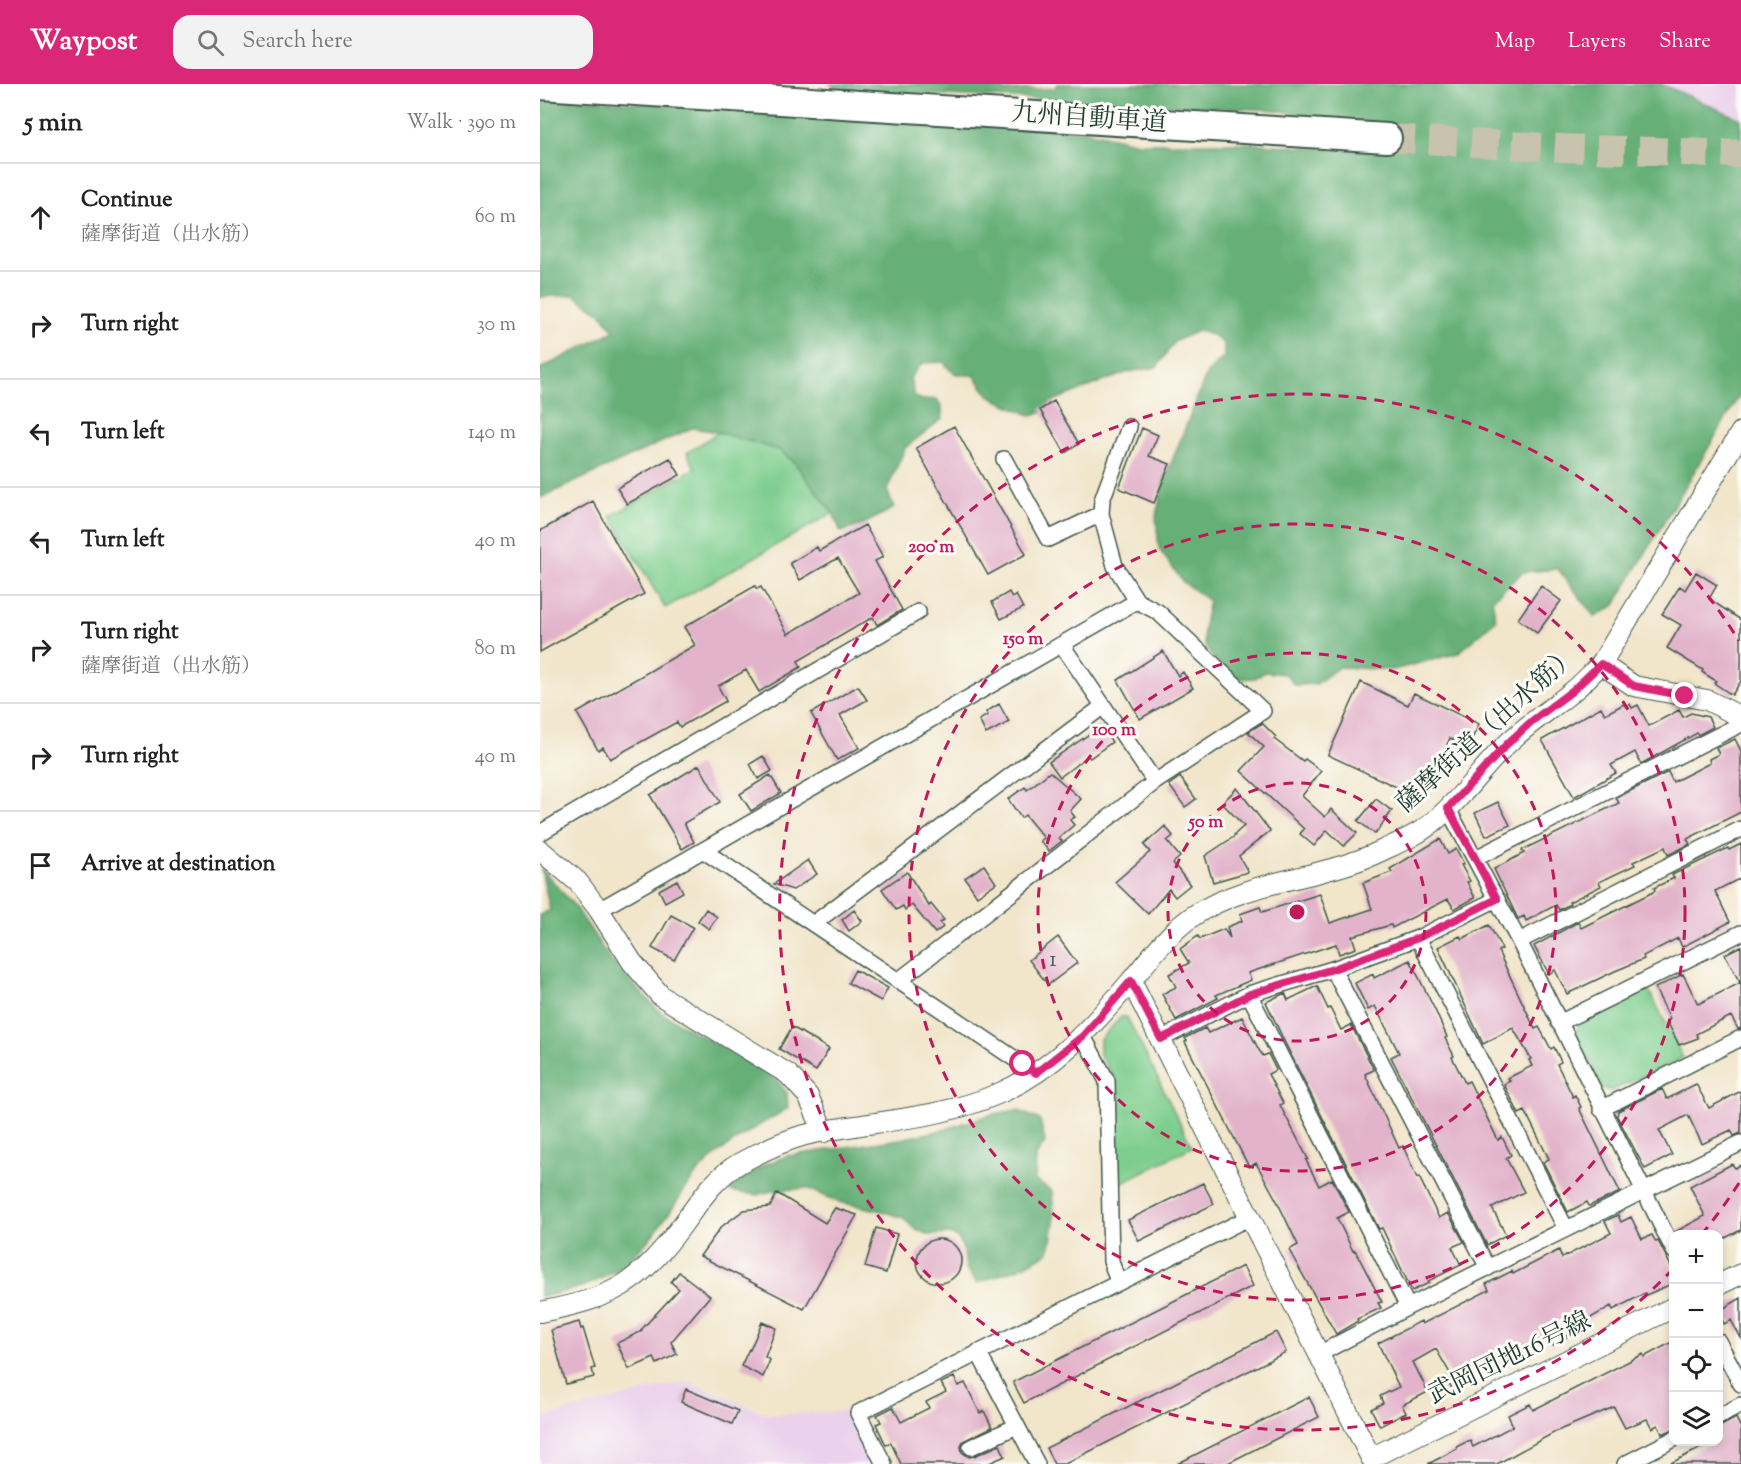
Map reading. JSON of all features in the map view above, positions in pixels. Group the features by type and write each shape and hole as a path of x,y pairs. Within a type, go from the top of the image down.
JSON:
{"highway":[{"name":"九州自動車道","path":"540,85 1387,138"}],"street":[{"path":"898,981 1155,782 1263,711 1158,612 1137,601 1115,566 1101,514 1102,501 1129,427"},
{"name":"薩摩街道（出水筋）","path":"540,1312 592,1300 611,1293 630,1282 666,1246 715,1182 735,1166 765,1149 803,1136 954,1109 1000,1093 1036,1073 1083,1036 1178,927 1211,905 1234,895 1354,862 1379,852 1431,825 1506,745 1601,664 1741,432"},
{"path":"1004,459 1048,539 1101,514"},
{"path":"599,910 1137,601"},
{"path":"540,833 918,612"},
{"path":"1062,645 1155,782"},
{"path":"1601,664 1634,686 1707,700 1741,717"},
{"path":"813,924 1102,707"},
{"path":"1476,858 1741,724"},
{"path":"1448,808 1519,941 1669,1241"},
{"path":"1519,941 1741,829"},
{"path":"540,850 578,882 633,962 661,996 788,1074 807,1096 824,1132"},
{"path":"704,851 1036,1073"},
{"path":"1161,1039 1250,994 1333,969 1418,938 1497,899"},
{"path":"1559,1023 1741,933"},
{"path":"1418,938 1566,1230"},
{"path":"1333,969 1488,1268"},
{"path":"1131,981 1373,1461"},
{"path":"1250,994 1408,1307"},
{"path":"1083,1036 1107,1081 1111,1261 1118,1282"},
{"path":"1601,1108 1741,1038"},
{"path":"1319,1354 1408,1307 1741,1143"},
{"path":"884,1464 858,1413 1250,1217"},
{"path":"1721,1284 1741,1274"},
{"name":"武岡団地16号線","path":"1373,1461 1669,1310"},
{"path":"1723,1349 1741,1384"},
{"path":"978,1352 1036,1464"},
{"path":"1723,1415 1741,1405"},
{"path":"971,1447 1017,1426"},
{"path":"1625,1464 1669,1442"}],"shaded area":[{"path":"1661,84 1741,84 1741,119"},
{"path":"687,1381 769,1415 848,1411 874,1464 540,1464 540,1418"}],"green space":[{"path":"830,84 1000,84 1004,91 1055,88 1057,84 1661,84 1741,119 1741,393 1614,606 1595,617 1558,569 1523,572 1492,600 1496,620 1458,653 1393,670 1339,667 1316,684 1294,685 1286,674 1265,672 1255,678 1236,679 1215,660 1205,646 1203,638 1209,601 1183,582 1159,549 1156,517 1163,484 1207,373 1224,357 1224,344 1213,335 1198,331 1175,341 1157,367 1128,372 1055,400 1045,412 1030,415 988,394 974,375 956,374 944,362 922,363 910,378 915,397 923,400 937,399 942,408 942,419 905,448 887,490 894,508 862,525 841,532 833,513 794,462 779,450 718,432 692,428 540,498 540,369 614,331 602,314 574,295 540,297 540,97 1087,131 1138,143 1246,143 1339,150 1387,149 1388,127 1273,110 838,90"},
{"path":"718,432 779,450 794,462 833,513 665,608 611,516 695,468 687,453"},
{"path":"541,868 577,909 611,961 660,1012 776,1079 787,1093 788,1108 721,1151 701,1169 644,1245 617,1270 584,1286 540,1297 540,915 550,910"},
{"path":"1648,988 1683,1058 1611,1091 1602,1088 1576,1035 1579,1023"},
{"path":"1121,1017 1127,1017 1192,1147 1117,1185 1115,1079 1100,1055 1100,1039"},
{"path":"1017,1110 1040,1120 1045,1142 1036,1156 1035,1181 1052,1191 1054,1224 1049,1252 1024,1266 977,1283 966,1268 964,1252 959,1239 951,1234 928,1235 912,1227 904,1218 838,1202 807,1188 756,1195 729,1191 739,1180 764,1165 787,1156 900,1139 939,1131 993,1114"}],"building":[{"path":"1054,401 1079,444 1065,453 1040,410"},
{"path":"954,426 1026,554 988,575 916,448"},
{"path":"1142,428 1158,435 1149,456 1170,464 1154,503 1119,488"},
{"path":"670,458 680,475 627,504 617,488"},
{"path":"593,501 644,594 540,652 540,531"},
{"path":"865,525 883,557 875,561 902,610 877,625 873,617 798,661 801,667 759,692 746,670 718,686 726,701 680,727 677,722 610,759 603,747 598,750 577,713 695,645 684,627 755,586 757,589 761,587 788,634 859,593 838,558 800,580 790,563 817,547 819,551"},
{"path":"1696,572 1717,585 1709,599 1741,620 1741,681 1732,695 1714,683 1716,681 1702,672 1703,670 1667,648 1681,625 1662,614 1680,586 1685,590"},
{"path":"1541,586 1561,601 1537,633 1518,619"},
{"path":"1009,592 1012,598 1016,595 1023,608 1001,619 992,602"},
{"path":"1163,651 1178,676 1183,672 1193,688 1140,719 1118,680"},
{"path":"1361,682 1408,705 1414,693 1479,724 1468,747 1450,738 1422,799 1328,755"},
{"path":"858,686 867,700 840,715 859,748 837,760 811,713"},
{"path":"999,704 1009,722 986,734 979,720 988,715 986,712"},
{"path":"1624,704 1626,707 1630,704 1632,708 1638,705 1649,726 1679,710 1683,717 1691,713 1708,717 1713,727 1698,735 1697,733 1641,764 1635,752 1611,765 1616,773 1574,797 1542,740 1601,707 1605,714"},
{"path":"1262,723 1276,737 1274,739 1303,761 1305,759 1321,771 1302,796 1325,817 1331,809 1357,833 1344,846 1327,830 1314,846 1300,834 1304,829 1241,771 1264,747 1248,732"},
{"path":"1101,726 1112,742 1060,777 1049,762"},
{"path":"1735,739 1741,751 1741,812 1687,839 1690,844 1668,855 1665,847 1633,862 1635,865 1599,882 1601,886 1569,902 1570,904 1559,910 1556,905 1526,921 1524,916 1518,919 1494,869 1524,853 1522,850 1619,803 1616,798 1668,772 1673,782 1710,763 1709,759 1719,754 1716,748"},
{"path":"763,756 772,771 758,779 750,764"},
{"path":"699,765 720,802 684,823 694,842 682,849 650,795"},
{"path":"1050,772 1081,799 1070,811 1075,817 1070,820 1074,825 1059,838 1062,841 1049,851 1040,841 1044,838 1025,815 1021,818 1008,799 1025,787 1027,790"},
{"path":"770,775 781,793 751,811 740,794"},
{"path":"1180,777 1196,799 1185,807 1169,785"},
{"path":"1237,788 1270,831 1239,856 1248,872 1213,882 1205,856 1235,836 1244,826 1222,803"},
{"path":"1376,799 1392,811 1375,834 1358,821"},
{"path":"1498,802 1510,825 1486,836 1475,813"},
{"path":"1165,826 1173,836 1167,841 1180,857 1173,863 1190,885 1175,897 1169,889 1148,914 1115,882 1150,852 1144,845"},
{"path":"1440,839 1448,854 1456,849 1464,864 1461,865 1470,881 1467,882 1475,898 1454,909 1448,899 1392,928 1391,925 1352,936 1356,948 1339,954 1336,944 1248,973 1251,980 1216,995 1218,998 1176,1020 1162,994 1176,987 1169,974 1189,963 1180,949 1198,936 1200,939 1224,929 1230,938 1227,927 1242,921 1240,914 1260,907 1262,912 1320,894 1330,923 1372,909 1363,883 1392,872 1390,869"},
{"path":"1741,844 1741,878 1715,891 1730,922 1682,947 1678,938 1643,956 1644,959 1567,994 1555,970 1549,974 1534,946 1578,922 1581,928 1655,891 1654,888 1674,878 1672,875"},
{"path":"808,860 817,874 793,890 774,884"},
{"path":"984,865 996,883 977,896 965,878"},
{"path":"907,872 929,906 931,904 944,920 940,923 943,927 935,933 912,905 905,910 903,906 896,910 882,889"},
{"path":"677,880 683,892 665,902 659,890"},
{"path":"706,909 717,917 709,929 698,921"},
{"path":"854,910 862,921 849,931 842,920"},
{"path":"671,915 693,927 674,960 652,948"},
{"path":"1489,925 1502,949 1498,951 1535,1029 1539,1027 1551,1049 1554,1047 1561,1062 1557,1064 1573,1097 1575,1095 1581,1107 1579,1108 1620,1192 1589,1206 1587,1202 1568,1212 1543,1162 1549,1159 1525,1111 1519,1114 1504,1084 1510,1081 1508,1078 1532,1066 1529,1060 1531,1059 1513,1028 1483,1044 1438,947 1460,936 1462,939"},
{"path":"1058,937 1077,963 1048,985 1029,960"},
{"path":"1741,946 1741,1028 1738,1029 1731,1016 1696,1034 1698,1038 1679,1045 1655,988 1683,974 1698,1004 1740,983 1725,954"},
{"path":"1410,960 1447,1037 1445,1038 1454,1056 1452,1057 1465,1083 1469,1081 1498,1140 1502,1137 1511,1155 1506,1158 1524,1192 1492,1208 1506,1235 1487,1245 1391,1057 1399,1053 1375,1006 1368,1010 1355,983 1373,974 1374,978"},
{"path":"855,970 888,988 881,1001 848,983"},
{"path":"1317,986 1341,1030 1351,1025 1374,1070 1365,1074 1399,1148 1403,1146 1439,1218 1448,1213 1464,1242 1452,1247 1461,1265 1412,1291 1266,1002 1285,993 1288,1000"},
{"path":"1242,1017 1259,1050 1263,1056 1268,1054 1276,1070 1268,1074 1283,1103 1280,1105 1308,1159 1306,1160 1319,1186 1332,1179 1349,1212 1337,1218 1382,1302 1378,1303 1381,1308 1357,1319 1358,1321 1336,1334 1289,1250 1298,1245 1277,1201 1256,1163 1249,1167 1185,1042 1187,1041 1185,1038 1205,1028 1208,1033"},
{"path":"792,1027 829,1049 816,1071 779,1049"},
{"path":"1696,1084 1709,1108 1741,1091 1741,1133 1734,1136 1731,1130 1702,1144 1688,1115 1659,1130 1672,1155 1645,1169 1617,1116 1618,1111 1662,1089 1667,1099"},
{"path":"1732,1164 1735,1168 1741,1165 1741,1230 1723,1239 1723,1230 1679,1230 1705,1216 1690,1186"},
{"path":"1203,1183 1214,1204 1139,1241 1128,1220"},
{"path":"777,1193 825,1223 835,1208 857,1215 804,1309 700,1256 721,1227 744,1210 770,1207"},
{"path":"1618,1215 1621,1222 1631,1217 1642,1239 1652,1235 1656,1242 1658,1241 1669,1262 1669,1285 1646,1295 1645,1293 1613,1310 1611,1306 1565,1333 1567,1337 1553,1345 1549,1337 1520,1352 1517,1345 1479,1366 1483,1374 1453,1390 1446,1378 1451,1375 1436,1349 1413,1362 1428,1392 1402,1405 1406,1413 1380,1426 1371,1409 1383,1403 1380,1396 1399,1387 1378,1343 1421,1321 1422,1324 1489,1290 1486,1284 1512,1271 1513,1274 1559,1250 1562,1258 1611,1233 1605,1221"},
{"path":"876,1228 897,1234 886,1273 865,1267"},
{"path":"939,1239 955,1245 961,1261 955,1277 939,1283 923,1277 917,1261 923,1245"},
{"path":"1243,1266 1253,1286 1024,1403 1013,1382"},
{"path":"679,1272 710,1296 671,1342 677,1354 657,1364 654,1358 629,1369 617,1343 642,1331 679,1289 671,1282"},
{"path":"1741,1298 1741,1338 1731,1320 1724,1324 1723,1309"},
{"path":"579,1322 581,1329 583,1328 595,1368 592,1369 594,1377 566,1384 551,1330"},
{"path":"762,1322 776,1328 765,1357 770,1360 763,1377 741,1366"},
{"path":"1276,1332 1286,1352 1065,1464 1054,1464 1046,1448"},
{"path":"1669,1344 1669,1431 1662,1434 1658,1425 1652,1428 1647,1419 1625,1428 1614,1407 1557,1431 1497,1464 1428,1464 1470,1440 1473,1447 1513,1426 1508,1415 1530,1404 1533,1410 1643,1354 1644,1357"},
{"path":"954,1377 958,1386 965,1383 980,1413 984,1411 992,1427 963,1441 962,1452 969,1457 1000,1445 1005,1456 987,1464 901,1464 891,1443 886,1445 876,1424 881,1422 877,1415 893,1407 901,1422 929,1408 926,1402 946,1392 941,1383"},
{"path":"686,1389 738,1411 732,1424 681,1402"},
{"path":"1309,1397 1319,1417 1226,1464 1177,1464"},
{"path":"1736,1418 1741,1428 1741,1464 1669,1464 1705,1446 1723,1446 1723,1425"}],"tunnel":[{"path":"1387,138 1563,148 1741,154"}],"route":[{"path":"1023,1064 1036,1073 1055,1059 1083,1036 1131,981 1161,1039 1250,994 1333,969 1418,938 1497,899 1448,808 1484,768 1532,721 1572,691 1601,664 1634,686 1685,696"}]}
